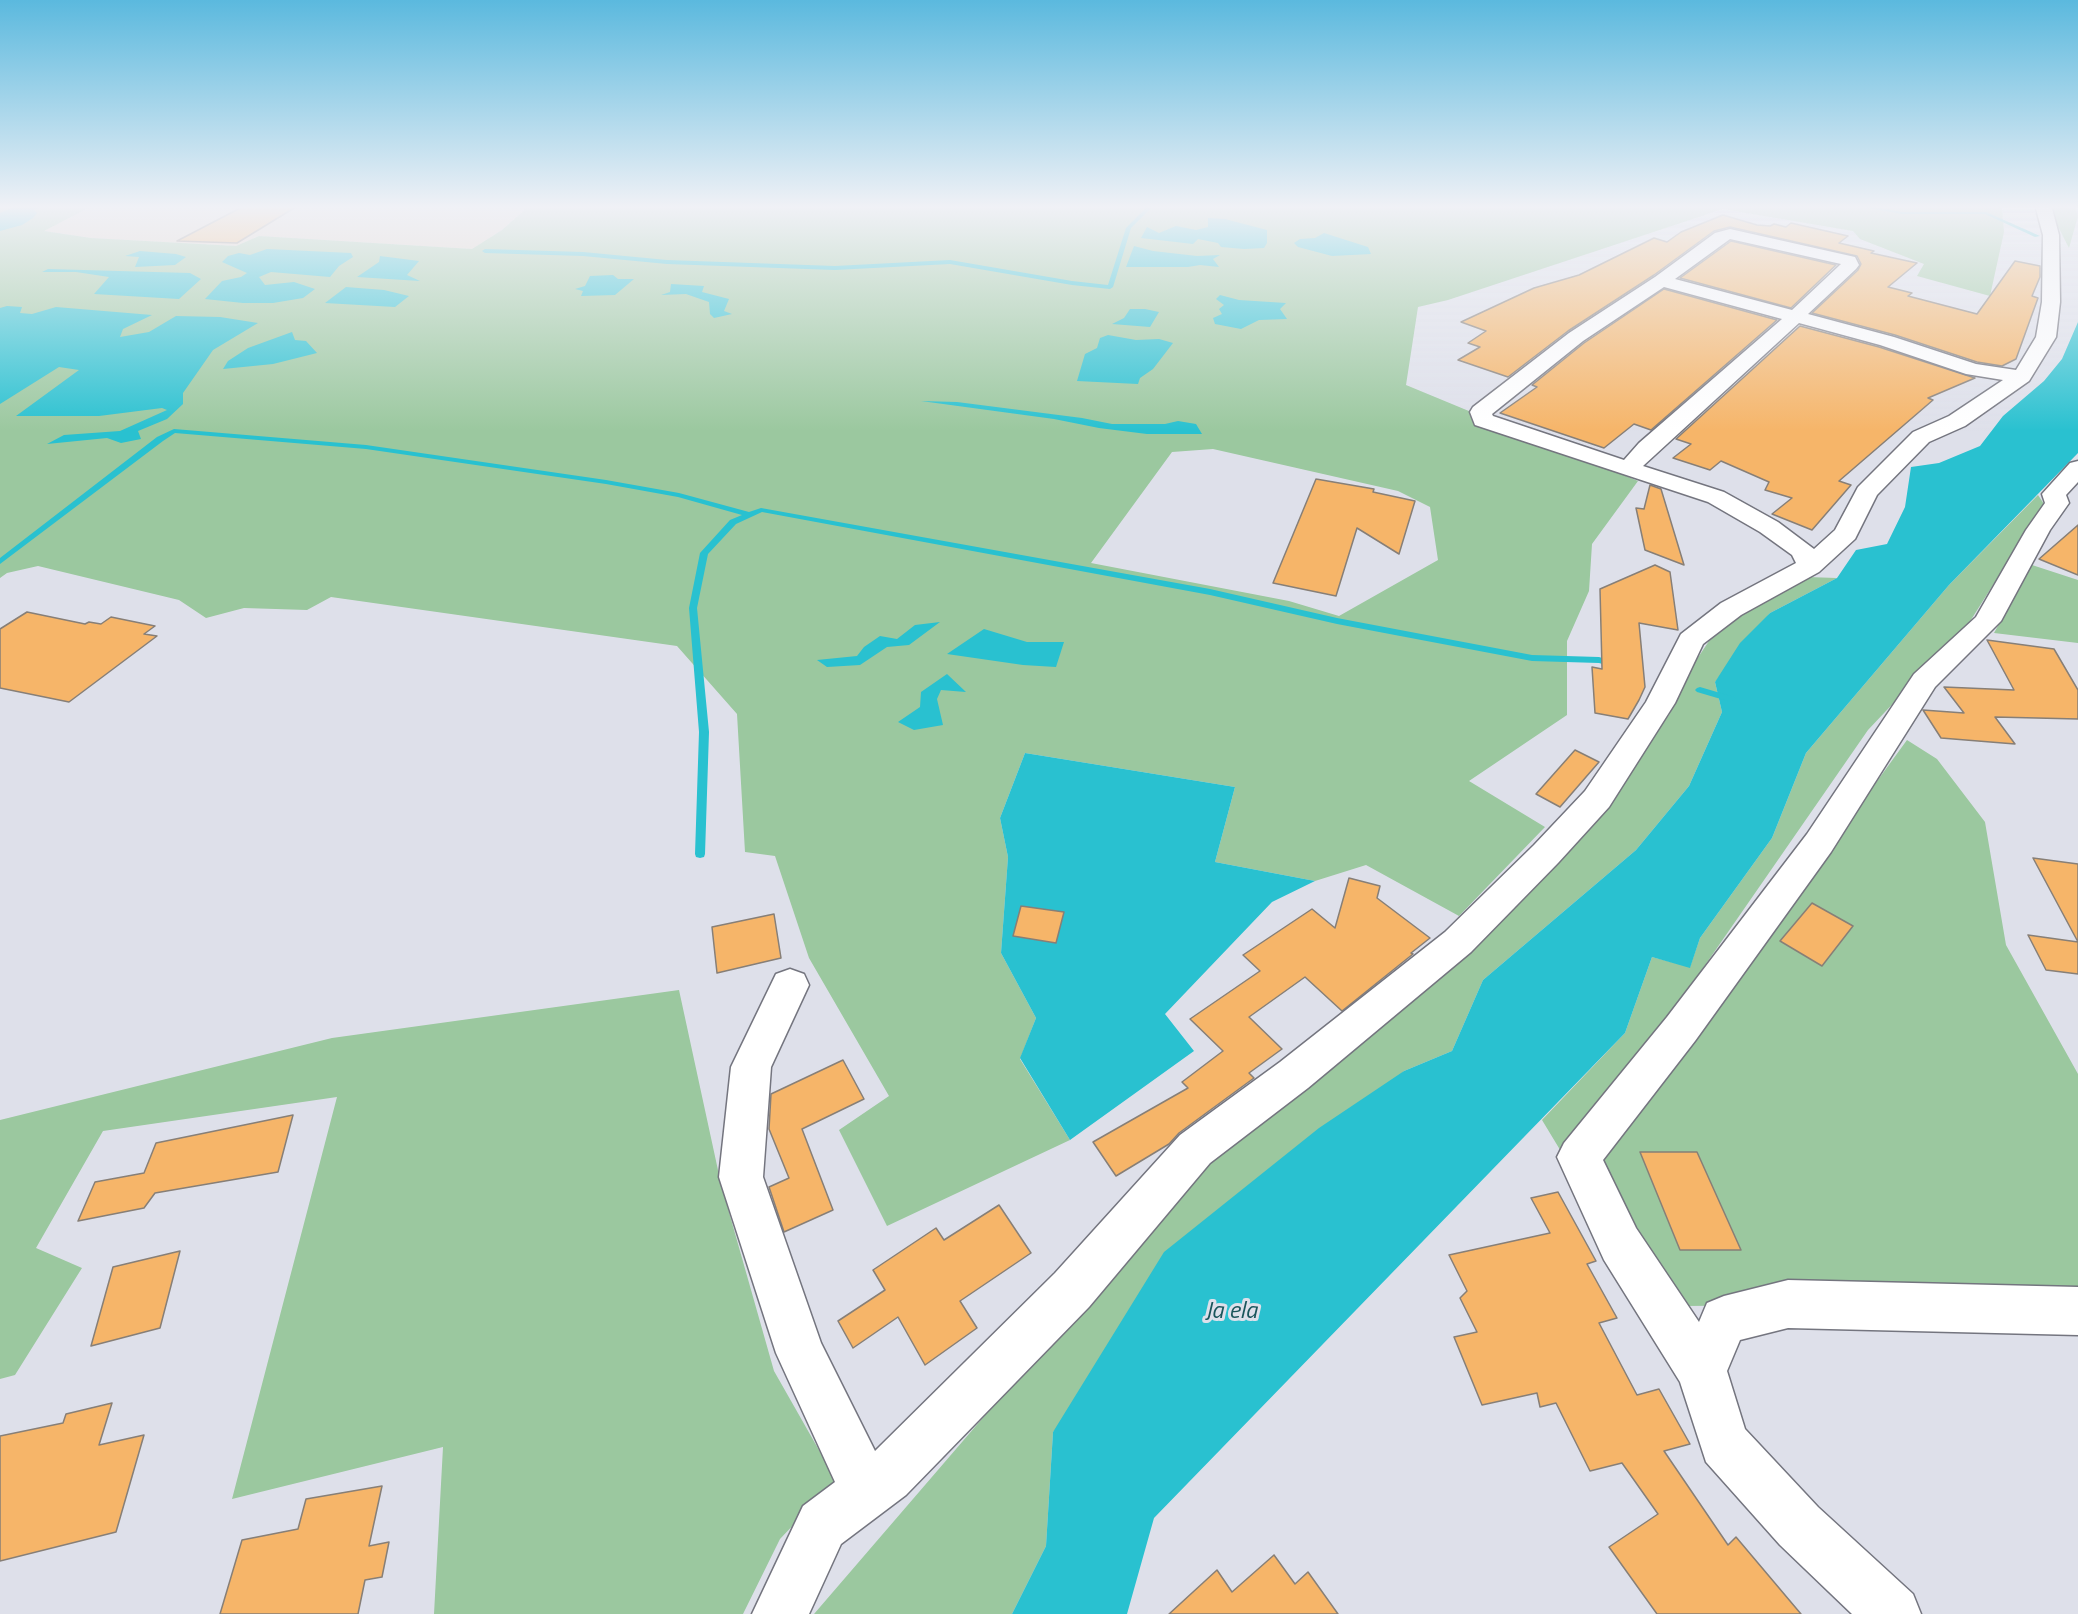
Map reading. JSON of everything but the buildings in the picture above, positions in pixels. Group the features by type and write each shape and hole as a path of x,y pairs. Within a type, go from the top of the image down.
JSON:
{"street":[{"path":"1661,280 1576,338 1481,412 1484,420 1716,497 1769,527 1803,551 1810,566"},
{"path":"1662,280 1887,341 1973,370 2022,377"},
{"path":"1628,469 1647,448 1797,316 1834,280"},
{"path":"780,1614 822,1525 887,1476 1072,1290 1195,1149 1294,1075 1458,942 1546,854 1597,799 1660,703 1691,640 1731,609 1810,566 1846,534 1866,492 1921,437 1957,421 2022,377 2046,337 2051,302 2051,280"},
{"path":"1893,1614 1799,1526 1724,1444 1702,1371 1620,1244 1579,1157 1681,1029 1819,843 1924,681 1987,621 2038,530 2068,503 2054,494 2078,468"},
{"path":"790,985 751,1067 741,1177 800,1353 867,1491"},
{"path":"1702,1371 1724,1320 1788,1304 2078,1311"}],"green space":[{"path":"0,280 1507,280 1448,300 1418,307 1406,385 1638,481 1592,544 1589,591 1567,641 1567,715 1469,781 1545,827 1459,916 1366,865 1315,881 1215,862 1235,787 1025,753 1000,818 1008,857 1001,953 1036,1018 1020,1059 1070,1140 887,1226 839,1130 889,1096 809,958 775,856 745,852 737,714 677,646 331,597 307,610 244,608 206,618 179,600 38,566 7,573 0,578","holes":["1213,449 1398,491 1430,507 1438,560 1339,616 1289,601 1091,563 1172,452"]},
{"path":"1933,280 1993,280 1990,296"},
{"path":"2038,495 2044,504 1969,623 1868,730 1568,1163 1542,1120 1625,1033 1652,957 1690,967 1700,938 1772,838 1806,753 1949,585"},
{"path":"2032,565 2078,580 2078,643 1994,633"},
{"path":"1807,577 1837,578 1770,613 1715,682 1722,712 1689,786 1636,850 1483,980 1452,1051 1404,1071 1053,1432 1046,1546 1012,1614 814,1614 1197,1169 1586,826 1669,715 1695,662 1709,641 1745,613"},
{"path":"1907,740 1937,759 1985,822 2006,945 2078,1074 2078,1303 1683,1306 1593,1158 1706,1016"},
{"path":"679,990 721,1184 774,1371 836,1480 780,1539 743,1614 434,1614 443,1447 232,1499 337,1097 103,1131 36,1248 82,1268 15,1375 0,1379 0,1120 332,1038"}],"water":[{"path":"106,280 200,280 179,299 94,294"},
{"path":"261,280 265,285 294,282 315,289 303,298 273,303 205,299 222,281"},
{"path":"588,280 632,280 615,295 581,296 583,291 575,289 585,286"},
{"path":"671,284 704,286 702,292 729,299 724,311 732,314 714,318 710,314 709,302 686,294 661,295 670,292"},
{"path":"346,287 384,290 409,296 395,307 325,303"},
{"path":"1220,295 1239,300 1286,303 1280,309 1287,319 1259,320 1241,329 1215,324 1213,318 1222,314 1219,309 1224,305 1216,299"},
{"path":"22,307 20,313 32,314 56,307 152,315 123,329 120,337 149,332 176,316 220,317 258,323 213,350 183,393 183,404 167,419 138,431 141,439 121,443 107,438 47,444 64,435 120,431 167,410 162,408 99,416 16,416 79,370 59,367 0,404 0,308"},
{"path":"1130,309 1159,312 1150,327 1112,324 1124,318"},
{"name":"Ja ela","path":"2078,322 2078,453 1949,585 1806,753 1772,838 1700,938 1690,968 1652,957 1625,1033 1154,1518 1127,1614 1012,1614 1046,1546 1053,1432 1164,1252 1319,1128 1404,1071 1452,1051 1483,980 1636,850 1689,786 1722,712 1715,682 1740,643 1770,613 1837,578 1856,550 1887,544 1905,507 1911,467 1939,463 1980,446 2003,416 2044,381 2062,359"},
{"path":"292,332 295,340 306,341 317,353 273,364 223,369 228,361 248,348"},
{"path":"1108,335 1136,340 1159,339 1173,343 1153,369 1140,378 1138,384 1077,381 1085,354 1097,348 1100,338"},
{"path":"921,401 957,402 1112,424 1165,424 1178,421 1196,424 1202,434 1147,434"},
{"path":"940,622 909,645 887,647 860,665 827,667 817,660 857,656 864,647 880,636 897,639 915,625"},
{"path":"984,629 1027,642 1064,642 1056,667 1023,665 947,654"},
{"path":"947,674 966,692 941,690 937,699 943,725 914,730 898,722 920,707 921,692"},
{"path":"1025,753 1235,787 1215,862 1315,881 1272,902 1165,1014 1194,1051 1070,1140 1020,1058 1036,1018 1001,953 1008,857 1000,818"}],"waterway":[{"path":"1056,280 1110,287 1112,280"},
{"path":"0,562 160,439 174,431 366,447 606,482 679,495 749,515"},
{"path":"700,854 704,732 693,608 704,553 733,522 761,510 1210,592 1337,621 1532,658 1599,660 1613,664"},
{"path":"1700,690 1731,699"}]}
